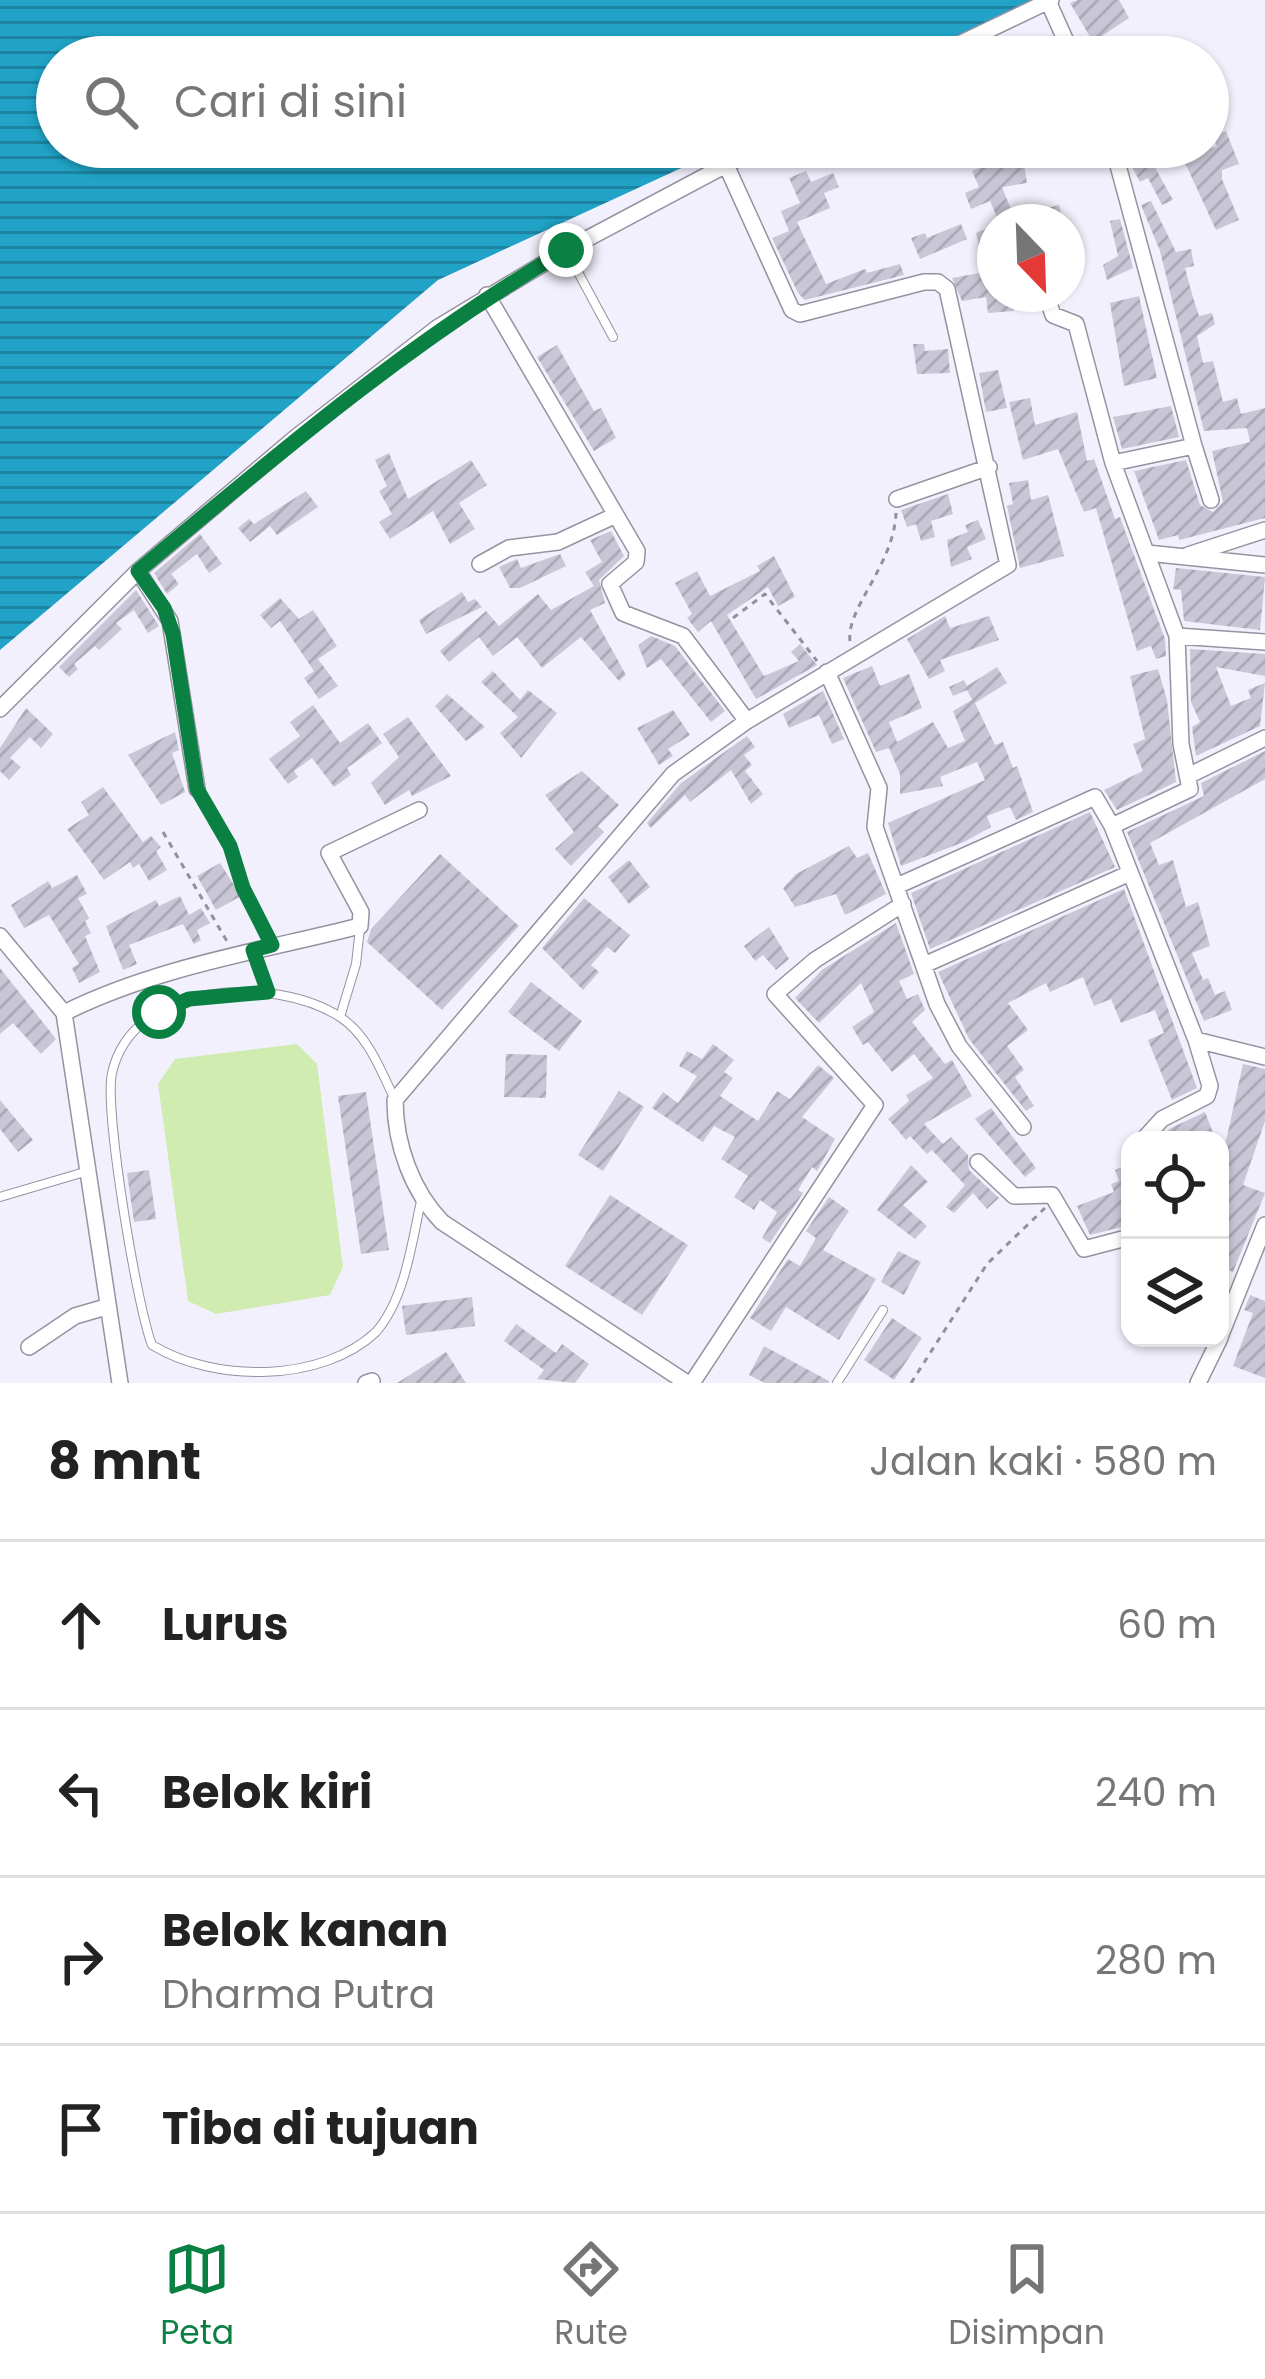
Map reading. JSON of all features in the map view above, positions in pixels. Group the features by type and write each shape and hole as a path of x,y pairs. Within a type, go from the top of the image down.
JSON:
{"street":[{"path":"976,36 1049,1 1064,36"},
{"path":"0,709 138,571 295,438 487,295 725,168"},
{"path":"727,168 792,310 800,314 924,282 944,284 989,467 1007,565 747,721 674,774 646,802 564,906 400,1088 395,1100 421,1201 442,1222 689,1383 875,1105 775,994 815,960 903,904"},
{"path":"1119,168 1211,500"},
{"path":"487,295 638,558 610,584 623,613 682,636 747,721"},
{"path":"1052,312 1076,324 1113,463 1177,636 1190,789 1182,797 1112,826"},
{"path":"1113,463 1194,446"},
{"path":"897,499 989,467"},
{"path":"480,564 509,548 558,542 616,515"},
{"path":"1183,557 1265,530"},
{"path":"1147,554 1265,566"},
{"path":"138,571 164,608 173,634 197,789"},
{"path":"1177,636 1265,642"},
{"path":"827,672 879,788 874,821 924,965 959,1046 1023,1127"},
{"path":"1188,776 1265,738"},
{"path":"897,886 1091,797 1100,800 1196,1040 1209,1092 1162,1119 1151,1131"},
{"path":"64,1013 100,995 253,950 360,926 361,912 329,853 419,810"},
{"path":"924,965 1130,873"},
{"path":"0,936 64,1013 120,1383"},
{"path":"1196,1040 1265,1057"},
{"path":"978,1162 1014,1196 1048,1194 1055,1199 1084,1249 1122,1239"},
{"path":"1229,1320 1260,1257 1265,1225"},
{"path":"29,1347 75,1316 106,1306"},
{"path":"1198,1383 1216,1347"}],"lane":[{"path":"566,250 614,337"},
{"path":"340,1017 356,964 360,926"},
{"path":"253,950 268,992"},
{"path":"395,1100 359,1032 301,996 268,992 189,999 159,1012 128,1041 112,1074 124,1204 152,1346 216,1376 288,1376 335,1362 376,1334 394,1302 421,1201"},
{"path":"0,1198 88,1171"},
{"path":"837,1383 883,1310"}],"path":[{"path":"851,656 848,624 884,568 895,535 897,499"},
{"path":"733,618 765,594 786,628 827,672"},
{"path":"197,789 230,846 243,888 272,945"},
{"path":"164,832 236,955"},
{"path":"911,1383 987,1264 1055,1199"}],"green space":[{"path":"297,1044 317,1064 343,1267 330,1295 216,1314 188,1301 158,1084 175,1059"}],"water":[{"path":"0,0 1048,0 969,36 36,36 36,168 681,168 438,280 0,650"}],"building":[{"path":"1119,0 1129,18 1102,36 1089,36 1070,3"},
{"path":"1229,139 1239,164 1229,168"},
{"path":"1025,168 1027,183 1002,187 1009,204 990,201 971,209 965,193 979,187 972,171"},
{"path":"1133,168 1155,168 1173,200 1162,205 1148,178 1140,182"},
{"path":"1187,168 1228,168 1222,170 1222,179 1239,220 1216,230"},
{"path":"806,171 811,182 833,173 839,187 824,193 830,208 797,222 826,284 865,269 867,273 900,264 904,275 805,300 798,293 772,238 789,231 781,211 800,203 789,178"},
{"path":"1151,201 1176,252 1191,249 1194,266 1185,268 1199,316 1212,313 1215,324 1197,336 1203,363 1213,361 1223,402 1237,398 1241,414 1265,408 1265,518 1179,540 1178,535 1159,540 1134,471 1186,460 1200,505 1213,512 1223,502 1212,451 1250,442 1247,428 1204,431 1160,251 1141,205"},
{"path":"1120,219 1133,268 1107,280 1103,265 1118,256 1110,221"},
{"path":"961,224 967,239 920,259 911,238 925,233 927,238"},
{"path":"977,273 977,298 962,301 952,278"},
{"path":"1139,296 1157,378 1124,386 1110,303"},
{"path":"913,344 924,344 925,351 948,349 950,373 917,374"},
{"path":"557,345 594,411 601,408 616,438 594,451 537,357"},
{"path":"998,370 1007,408 986,412 979,373"},
{"path":"1030,398 1035,425 1077,412 1087,461 1094,459 1115,519 1120,517 1165,639 1166,656 1156,659 1151,646 1137,651 1096,508 1084,512 1058,449 1023,460 1009,402"},
{"path":"1171,406 1179,437 1122,449 1113,417"},
{"path":"389,453 408,499 471,460 487,485 459,503 475,529 450,544 433,511 390,539 379,522 392,514 379,491 387,486 375,460"},
{"path":"1028,480 1031,500 1048,495 1064,556 1020,568 1007,506 1013,504 1009,483"},
{"path":"306,491 318,507 277,535 270,526 250,542 238,528 249,519 254,524"},
{"path":"948,494 953,514 931,521 935,537 921,541 916,524 907,527 901,510"},
{"path":"978,520 986,539 967,547 972,559 951,567 947,540 968,532 965,525"},
{"path":"611,531 624,556 599,580 605,603 590,610 626,675 619,681 581,637 542,668 517,637 493,656 479,637 449,662 440,651 486,611 499,626 538,594 551,610 594,586 585,572 602,562 590,540"},
{"path":"200,534 222,564 209,573 197,554 171,574 179,584 167,594 154,573"},
{"path":"560,554 566,566 520,588 510,588 499,567 517,559 521,568"},
{"path":"774,556 795,597 778,606 768,587 727,615 764,676 799,661 791,652 800,644 817,665 756,699 711,621 698,632 687,618 692,614 675,583 697,571 710,596 760,571 757,566"},
{"path":"1176,568 1265,577 1260,630 1184,621 1181,590 1173,589"},
{"path":"136,590 159,626 148,633 134,610 116,623 122,629 99,650 95,646 74,664 78,669 69,677 59,667"},
{"path":"462,592 468,602 475,599 482,607 426,634 419,620"},
{"path":"280,598 299,619 313,610 337,646 318,659 338,686 319,699 304,678 314,671 280,621 271,628 260,615"},
{"path":"945,616 950,628 989,616 999,640 940,660 945,671 929,679 907,639"},
{"path":"651,636 675,646 725,711 711,722 661,659 647,668 638,645"},
{"path":"1190,649 1265,654 1265,676 1216,667 1231,706 1251,698 1248,690 1265,683 1260,726 1196,756 1192,727 1200,722 1191,702"},
{"path":"872,666 880,686 909,674 922,708 889,722 897,742 933,722 948,748 965,741 953,711 972,700 967,690 953,696 949,687 964,680 967,686 997,667 1007,683 975,703 995,745 1003,742 1013,768 1017,766 1033,812 1016,820 1010,807 987,816 991,827 901,866 888,823 985,780 977,762 940,777 943,786 900,794 900,774 889,748 876,752 843,678"},
{"path":"1158,669 1167,700 1176,782 1117,810 1104,790 1143,771 1133,744 1145,739 1130,676"},
{"path":"493,671 520,700 528,690 557,713 521,758 500,733 518,717 481,682"},
{"path":"823,691 844,739 832,744 819,715 789,728 783,714"},
{"path":"447,694 485,727 466,741 435,706"},
{"path":"313,705 340,743 368,723 382,743 347,768 351,775 334,787 312,758 294,771 298,777 288,784 269,759 300,736 290,722"},
{"path":"26,708 53,734 41,748 30,737 10,758 21,767 9,780 0,771 0,748"},
{"path":"673,710 690,735 668,749 673,756 659,765 637,728"},
{"path":"408,717 451,776 412,796 409,790 385,805 371,783 399,757 383,734"},
{"path":"175,732 179,750 172,753 185,792 161,805 128,755"},
{"path":"747,736 755,747 744,755 752,765 745,771 763,794 751,804 731,770 690,802 685,795 651,828 647,823 681,783"},
{"path":"1265,751 1265,779 1150,843 1159,865 1173,860 1186,907 1198,902 1210,946 1192,953 1203,980 1208,978 1215,995 1225,991 1232,1010 1204,1021 1127,832 1204,796 1201,783"},
{"path":"582,771 619,805 598,826 604,832 571,866 555,849 574,832 545,795"},
{"path":"103,787 143,842 151,836 161,847 156,851 167,870 149,881 139,864 133,868 130,862 104,880 67,829 89,815 81,802"},
{"path":"1090,812 1115,867 930,949 911,893"},
{"path":"849,846 857,858 868,853 886,894 845,915 836,894 795,907 783,888 796,874"},
{"path":"440,854 519,926 442,1010 367,942 371,929"},
{"path":"629,860 650,887 629,904 608,877"},
{"path":"220,863 241,896 216,910 197,876"},
{"path":"77,875 87,894 78,898 89,918 85,921 91,933 85,936 100,972 79,983 72,968 79,964 49,915 24,928 11,905 48,881 52,888"},
{"path":"1124,889 1197,1088 1172,1100 1148,1040 1164,1033 1155,1010 1121,1023 1111,999 1094,1006 1083,977 1050,992 1046,983 1008,1003 1028,1030 1007,1046 1024,1070 1015,1077 1034,1106 1026,1111 969,1039 938,972"},
{"path":"180,896 189,915 201,908 210,923 197,930 201,940 194,944 183,924 129,945 137,964 123,970 106,926 156,900 159,906"},
{"path":"584,898 630,935 615,953 607,947 591,965 599,972 583,990 542,948"},
{"path":"896,923 914,974 899,981 907,999 918,994 925,1010 912,1022 945,1064 952,1060 972,1096 924,1124 943,1144 951,1137 968,1155 969,1170 999,1198 987,1209 973,1193 954,1213 946,1207 965,1185 932,1150 927,1154 910,1136 906,1140 888,1119 909,1101 906,1095 933,1078 914,1054 892,1072 868,1042 863,1045 852,1027 874,1012 861,983 819,1023 795,998 822,970"},
{"path":"769,927 789,959 776,970 763,955 755,961 744,946"},
{"path":"0,968 56,1039 41,1054 13,1023 0,1034"},
{"path":"531,982 582,1021 559,1051 508,1012"},
{"path":"713,1044 734,1060 724,1072 733,1078 720,1096 758,1121 777,1091 790,1099 818,1065 834,1078 802,1117 835,1139 817,1171 812,1167 798,1190 803,1193 770,1243 762,1238 777,1212 760,1200 754,1210 734,1197 748,1176 721,1159 735,1137 714,1126 703,1142 652,1108 663,1092 678,1103 697,1076 679,1066 687,1051 702,1059"},
{"path":"506,1054 547,1055 546,1098 504,1097"},
{"path":"1243,1064 1265,1069 1265,1121 1243,1185 1265,1193 1233,1272 1229,1270 1228,1131"},
{"path":"619,1091 644,1107 603,1171 578,1155"},
{"path":"366,1092 389,1250 361,1254 338,1096"},
{"path":"0,1100 33,1140 18,1152 0,1129"},
{"path":"991,1108 1036,1168 1025,1177 975,1119"},
{"path":"1205,1112 1212,1131 1168,1131"},
{"path":"911,1165 928,1182 903,1205 927,1226 915,1239 877,1210"},
{"path":"1121,1168 1121,1227 1090,1235 1077,1206 1114,1192 1111,1184 1119,1181 1115,1170"},
{"path":"149,1170 156,1219 134,1222 127,1173"},
{"path":"610,1195 688,1245 642,1315 565,1266"},
{"path":"829,1197 849,1211 823,1250 876,1279 839,1340 786,1307 771,1331 750,1318 788,1259 800,1266 816,1238 806,1231"},
{"path":"898,1251 921,1262 904,1295 881,1282"},
{"path":"1250,1295 1265,1301 1265,1378 1233,1366 1253,1313 1244,1310"},
{"path":"472,1297 475,1326 406,1335 402,1306"},
{"path":"892,1318 922,1338 894,1380 864,1360"},
{"path":"516,1324 556,1353 562,1344 589,1364 575,1383 537,1379 544,1370 504,1341"},
{"path":"764,1346 829,1383 765,1383 749,1375"},
{"path":"446,1352 466,1383 397,1383"}],"route":[{"path":"159,1012 189,999 268,992 253,950 272,945 243,888 230,846 191,774 183,682 173,634 164,608 138,571 403,353 487,295 566,250"}]}
